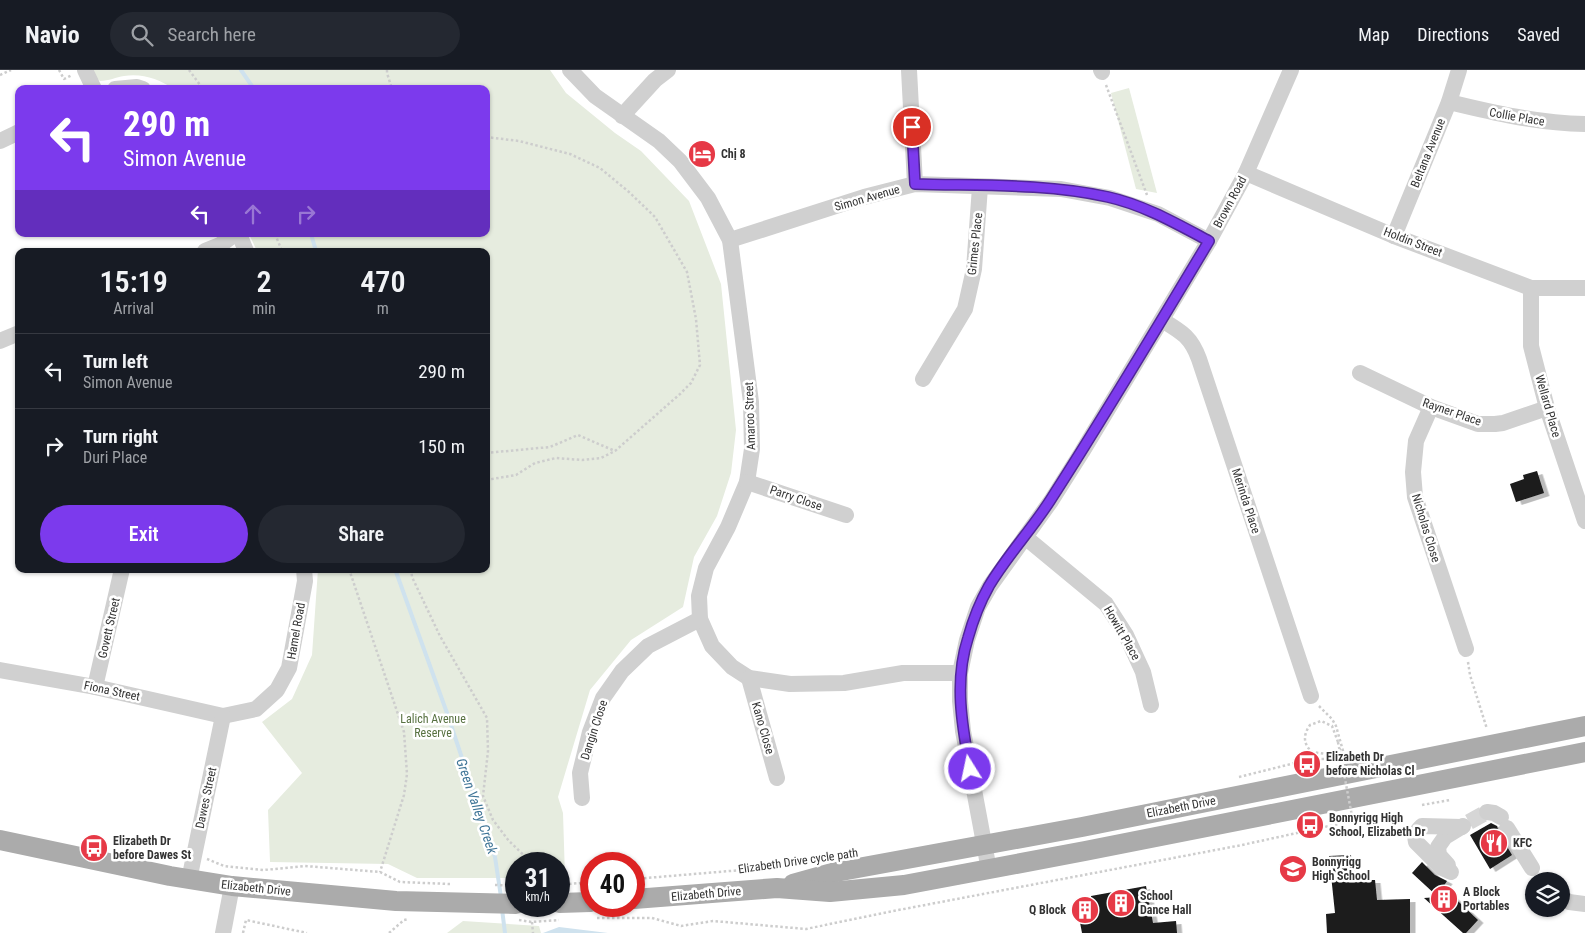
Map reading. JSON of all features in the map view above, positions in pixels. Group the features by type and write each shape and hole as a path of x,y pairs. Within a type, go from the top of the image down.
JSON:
{"main road":[{"name":"Elizabeth Drive","path":"778,888 836,872 985,845 1585,726"},
{"name":"Elizabeth Drive","path":"645,898 778,888 830,892 874,888 989,870 1585,752"},
{"name":"Elizabeth Drive","path":"0,840 189,880 232,886 346,898 463,904 505,910"}],"street":[{"name":"Amaroo Street","path":"570,70 595,96 659,142 680,160 708,198 730,240 751,402 752,449 747,482 728,528 706,568 699,596 700,619 712,646 732,667 749,678 790,684 844,683 903,673 960,673"},
{"path":"622,116 655,80 668,70"},
{"path":"909,70 915,184"},
{"name":"Brown Road","path":"989,870 963,731 960,701 960,673 967,640 978,607 990,586 1082,452 1209,241 1246,173 1291,70"},
{"name":"Beltana Avenue","path":"1394,236 1449,102 1459,70"},
{"path":"79,72 90,85"},
{"name":"Collie Place","path":"1449,102 1530,120 1558,124 1585,124"},
{"path":"0,141 15,134"},
{"name":"Holdin Street","path":"1246,173 1394,236 1531,288 1585,288"},
{"name":"Simon Avenue","path":"730,240 864,197 915,184 1061,189 1110,198 1153,212 1209,241"},
{"name":"Grimes Place","path":"923,379 965,309 974,269 980,186"},
{"path":"212,248 231,237"},
{"name":"Wellard Place","path":"1531,288 1531,346 1547,408 1585,521"},
{"name":"Merinda Place","path":"1162,320 1182,331 1189,338 1200,359 1311,696"},
{"path":"0,342 15,335"},
{"name":"Rayner Place","path":"1360,373 1431,407 1478,424 1495,424 1547,408"},
{"name":"Nicholas Close","path":"1431,407 1416,442 1413,472 1415,497 1466,649"},
{"name":"Parry Close","path":"747,482 846,515"},
{"name":"Howitt Place","path":"1025,537 1106,604 1126,635 1143,672 1151,705"},
{"name":"Govett Street","path":"96,687 121,573"},
{"name":"Hamel Road","path":"224,716 256,709 277,690 289,668 305,581 304,573"},
{"name":"Dangin Close","path":"582,798 580,773 590,732 603,698 622,671 648,646 700,619"},
{"name":"Fiona Street","path":"0,670 96,687 224,716"},
{"name":"Kano Close","path":"749,678 777,778"},
{"name":"Dawes Street","path":"189,880 224,716"},
{"path":"1498,819 1532,868"},
{"path":"1465,825 1446,836 1438,847 1439,855 1452,872 1442,868 1416,842 1414,836 1422,826 1465,825"},
{"path":"223,933 232,886"},
{"path":"1570,902 1585,904"}],"path":[{"path":"0,75 11,70"},
{"path":"59,70 64,79 79,72"},
{"path":"189,70 200,85"},
{"path":"387,70 391,85"},
{"path":"1101,71 1153,212"},
{"path":"490,137 519,141 570,154 600,168 629,192 655,218 687,272 696,319 700,365 691,382 680,394 615,451 601,458 582,460 556,458 535,463 516,475 490,479"},
{"path":"490,453 550,447 578,435 615,451"},
{"path":"350,573 404,732 407,774 404,795 380,872"},
{"path":"412,573 440,636 487,718 488,751 483,796 493,820 509,841 520,852"},
{"path":"1466,649 1470,675 1488,732"},
{"path":"1311,696 1336,726 1345,760"},
{"path":"1341,749 1334,751 1318,754 1312,752 1305,742 1305,735 1310,725 1321,721 1327,722 1334,729 1352,816"},
{"path":"1422,805 1450,800"},
{"name":"Elizabeth Drive cycle path","path":"645,878 742,870 820,858"},
{"path":"206,859 224,866 264,870 305,866 380,872 400,882 456,885"},
{"path":"524,917 532,922 533,933"},
{"path":"390,933 404,920 412,918"},
{"path":"244,933 246,920 307,933"}],"green space":[{"name":"Lalich Avenue Reserve","path":"92,70 550,70 566,93 615,133 641,151 689,201 721,284 736,430 731,473 717,516 694,557 683,607 631,640 590,690 558,797 563,813 564,852 505,852 505,878 417,878 388,864 270,862 268,810 302,773 262,722 292,699 312,655 318,573 490,573 490,248 256,248 250,237 490,237 490,85 167,85 137,75 100,81 95,77"},
{"path":"1129,88 1157,193 1136,189 1111,93"},
{"path":"463,921 539,926 541,933 447,933"}],"water":[{"path":"559,927 608,933 543,933"}],"building":[{"path":"1537,471 1544,493 1516,502 1510,484 1524,479 1523,475"},
{"name":"KFC","path":"1491,823 1497,826 1512,855 1490,869 1470,835"},
{"path":"1351,855 1353,880 1375,880 1377,900 1410,899 1410,933 1327,933 1326,914 1335,913 1329,856"},
{"name":"A Block Portables","path":"1422,862 1435,875 1447,881 1443,887 1478,920 1466,933 1463,933 1424,898 1438,897 1412,873"},
{"path":"1146,886 1153,923 1176,921 1177,933 1082,933 1076,901 1091,898 1091,896"}],"waterway":[{"name":"Green Valley Creek","path":"241,70 251,85"},
{"name":"Green Valley Creek","path":"312,237 315,248"},
{"name":"Green Valley Creek","path":"396,573 447,713 495,857 501,897"},
{"name":"Green Valley Creek","path":"502,909 505,933"}],"tunnel":[{"path":"1469,822 1487,812"}],"place":[{"name":"Chị 8","path":"702,154"},
{"name":"Elizabeth Dr before Nicholas Cl","path":"1307,764"},
{"name":"Bonnyrigg High School, Elizabeth Dr","path":"1310,825"},
{"name":"KFC","path":"1494,843"},
{"name":"Elizabeth Dr before Dawes St","path":"94,848"},
{"name":"Bonnyrigg High School","path":"1293,869"},
{"name":"A Block Portables","path":"1444,899"},
{"name":"School Dance Hall","path":"1121,903"},
{"name":"Q Block","path":"1085,910"}],"route":[{"path":"912,127 915,184 1061,189 1110,198 1158,214 1209,241 1082,452 1051,501 999,572 978,607 967,640 960,673 963,731 970,769"}]}
